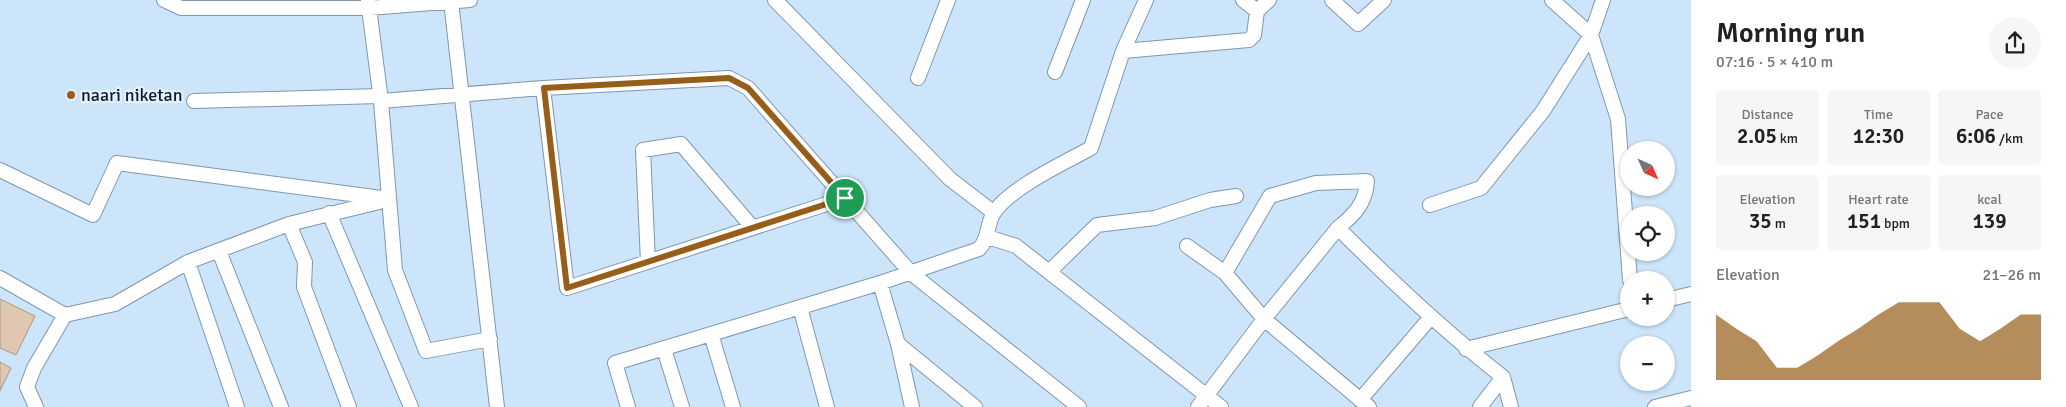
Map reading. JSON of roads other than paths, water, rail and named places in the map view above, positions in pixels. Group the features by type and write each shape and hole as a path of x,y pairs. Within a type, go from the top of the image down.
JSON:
{"street":[{"path":"164,0 181,8 470,0"},
{"path":"775,0 950,179 994,212"},
{"path":"918,78 948,0"},
{"path":"1056,72 1084,0"},
{"path":"628,407 615,363 880,283 979,250 986,243 994,212 1013,193 1091,148 1123,51 1146,0"},
{"path":"1242,0 1256,12"},
{"path":"1123,51 1249,40 1254,35 1256,12 1269,0"},
{"path":"1332,0 1358,24 1384,0"},
{"path":"1552,0 1592,34 1618,119 1629,271"},
{"path":"1430,205 1481,188 1543,111 1592,34 1602,0"},
{"path":"451,1 498,407"},
{"path":"368,4 380,98 395,270 426,351 490,339"},
{"path":"194,100 462,96 544,88 729,78 748,88 911,273 1079,407"},
{"path":"544,88 567,288 845,198"},
{"path":"648,262 643,150 681,144 753,228"},
{"path":"0,170 93,215 117,163 389,199"},
{"path":"1198,407 1264,320 1338,228 1356,213 1367,195 1368,182 1316,183 1270,196 1225,273"},
{"path":"1049,272 1097,225 1155,218 1210,200 1236,196"},
{"path":"0,278 65,315 115,304 188,262 289,224 389,199"},
{"path":"329,213 411,407"},
{"path":"289,224 305,262 304,287 349,407"},
{"path":"1338,228 1389,279 1466,349 1503,377 1511,407"},
{"path":"988,237 1016,246 1221,407"},
{"path":"1187,246 1225,273 1264,320 1364,403 1431,317"},
{"path":"219,251 281,407"},
{"path":"188,262 237,407"},
{"path":"880,283 898,344 912,407"},
{"path":"1675,298 1691,294"},
{"path":"800,307 827,407"},
{"path":"1466,349 1620,311"},
{"path":"36,407 27,387 34,368 65,315"},
{"path":"711,334 733,407"},
{"path":"898,344 975,407"},
{"path":"664,348 682,407"},
{"path":"1480,407 1503,377"},
{"path":"1655,407 1691,398"}],"place":[{"name":"naari niketan","path":"71,95"}]}
